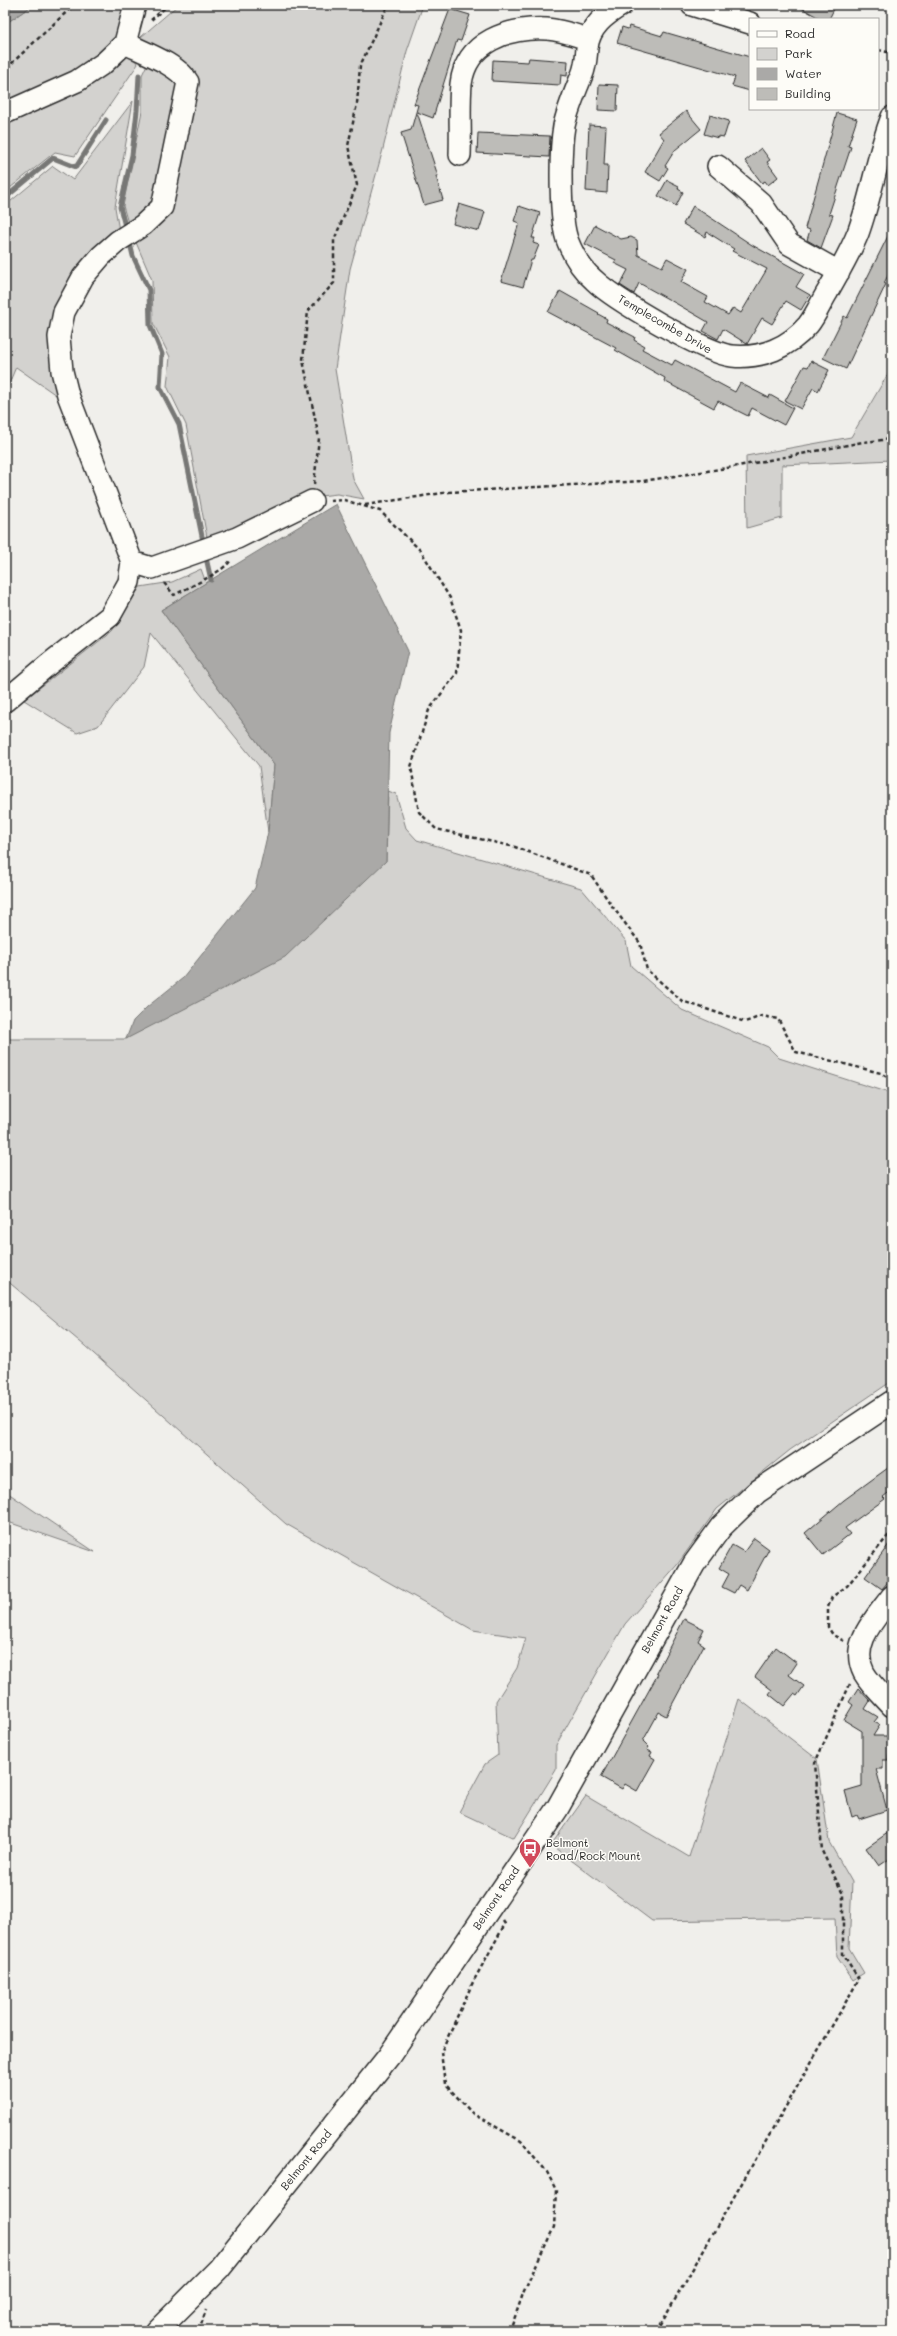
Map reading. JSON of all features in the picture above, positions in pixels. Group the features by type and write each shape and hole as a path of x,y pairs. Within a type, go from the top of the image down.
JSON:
{"main road":[{"name":"Belmont Road","path":"157,2331 219,2270 389,2056 557,1809 694,1564 722,1527 757,1492 892,1402"}],"street":[{"path":"5,112 77,82 104,62 125,43 135,5"},
{"name":"Templecombe Drive","path":"622,5 609,13 594,27 588,39 584,69 570,104 564,128 563,217 567,240 577,262 594,281 620,300 712,352 732,356 753,356 774,351 794,339 810,323 857,234 869,198 882,143 892,117"},
{"path":"692,5 749,23"},
{"path":"460,155 453,126 461,84 466,67 474,52 486,42 501,34 534,29 563,32 588,39"},
{"path":"5,702 49,664 110,616 129,582 132,562 68,395 62,370 59,337 64,312 83,277 101,256 118,240 155,216 162,207 188,82 185,76 162,61 125,43"},
{"path":"718,166 731,186 761,203 789,244 838,272"},
{"path":"132,562 152,568 237,538 312,501"},
{"path":"892,1596 867,1631 860,1646 864,1673 892,1706"}],"path":[{"path":"5,76 12,63 74,5"},
{"path":"388,5 360,66 357,104 348,146 357,185 334,240 334,283 308,310 303,360 319,438 312,501 344,500 380,511 422,551 450,598 462,630 457,673 429,710 411,767 419,812 436,829 515,847 591,875 640,943 647,970 682,1001 745,1022 762,1016 778,1019 796,1052 881,1073 892,1081"},
{"path":"879,50 892,53"},
{"path":"363,506 449,492 644,481 733,467 863,442 892,439"},
{"path":"152,568 174,595 217,572"},
{"path":"860,1646 833,1635 828,1627 828,1607 832,1597 846,1586 892,1531"},
{"path":"657,2331 859,1979 843,1954 843,1894 822,1850 815,1763 850,1683 862,1667"},
{"path":"492,1905 505,1924 473,1982 441,2052 446,2084 473,2114 521,2141 547,2172 556,2190 554,2227 524,2291 510,2331"}],"green space":[{"path":"33,5 130,5 124,29 103,55 72,75 5,105 5,24"},
{"path":"178,5 423,5 407,51 382,153 350,269 335,369 353,479 364,499 337,494 304,498 208,543 186,425 167,386 170,357 153,323 152,280 135,240 149,234 168,212 192,82 134,43"},
{"path":"126,49 138,64 75,156 55,152 5,192 5,120"},
{"path":"150,58 185,81 159,202 128,223 123,206 142,111 142,75"},
{"path":"133,101 115,207 119,231 55,343 56,395 16,367 5,393 5,206 53,166 73,180"},
{"path":"892,367 892,460 782,465 782,518 747,528 746,456 851,437"},
{"path":"201,569 206,583 161,610 274,765 268,832 259,766 151,633 144,667 98,726 77,733 24,700 112,631 140,587 172,582"},
{"path":"388,791 396,794 406,828 417,840 581,888 626,941 631,966 682,1010 768,1047 779,1058 892,1094 892,1381 790,1450 717,1509 677,1565 625,1624 556,1745 556,1770 514,1838 459,1812 485,1764 498,1755 496,1701 517,1668 526,1638 473,1630 286,1524 85,1346 5,1279 5,1037 10,1039 126,1039 386,861"},
{"path":"5,1491 95,1552 5,1521"},
{"path":"739,1699 817,1759 829,1842 852,1882 849,1948 864,1973 853,1980 837,1957 835,1918 652,1921 551,1845 586,1796 689,1857"}],"water":[{"path":"5,5 33,5 5,24"},
{"path":"336,504 408,651 389,733 386,861 285,957 126,1039 133,1021 147,1007 183,978 255,888 268,832 274,765 161,610"}],"building":[{"path":"796,5 836,5 830,18 819,18"},
{"path":"450,9 470,15 461,41 457,40 433,118 417,112 438,176 436,176 443,200 424,205 401,133 411,130 418,105 414,104"},
{"path":"629,26 662,36 664,32 749,57 749,91 732,86 735,77 617,43 622,27 628,29"},
{"path":"529,58 568,61 567,76 561,75 560,85 492,81 493,60 528,62"},
{"path":"599,84 618,85 617,111 598,110"},
{"path":"686,111 701,129 675,150 665,166 668,168 660,181 645,172 664,139 659,133"},
{"path":"837,113 857,119 848,146 851,147 829,214 833,215 821,248 807,240 810,230 805,228"},
{"path":"710,115 729,121 724,137 718,136 718,138 704,134"},
{"path":"589,125 606,126 604,165 608,165 607,193 586,191"},
{"path":"478,133 550,136 549,157 477,153"},
{"path":"761,148 770,160 767,162 778,177 768,185 765,181 762,183 745,161"},
{"path":"667,180 679,186 678,189 683,192 676,206 658,196"},
{"path":"459,204 485,212 479,231 453,224"},
{"path":"519,206 540,213 532,238 535,238 533,243 539,245 533,260 531,260 523,287 501,281 519,223 514,221"},
{"path":"693,206 752,245 804,274 796,287 810,295 801,310 786,301 772,324 762,318 747,344 723,329 718,339 703,331 708,322 639,283 634,294 620,285 628,270 614,263 616,260 585,244 595,225 621,239 631,237 637,240 638,255 662,267 667,258 688,269 681,282 708,297 705,302 728,315 733,308 741,313 767,269 732,251 734,249 707,232 705,237 683,224"},
{"path":"892,228 892,268 846,369 823,358 844,316 847,318"},
{"path":"560,291 599,313 598,314 607,319 606,322 635,337 634,340 644,346 642,349 672,365 675,360 735,392 740,383 769,398 770,395 793,408 784,425 752,408 748,416 718,401 714,408 664,381 665,378 615,350 616,348 548,312"},
{"path":"811,361 829,370 818,391 813,388 801,409 785,401 804,366 808,367"},
{"path":"892,1465 892,1490 883,1497 885,1499 845,1528 850,1534 823,1555 805,1533 844,1500"},
{"path":"754,1538 769,1549 747,1590 739,1585 734,1593 722,1587 729,1574 719,1568 732,1545 744,1552"},
{"path":"892,1540 892,1577 882,1589 865,1577"},
{"path":"684,1619 704,1629 698,1641 704,1645 666,1716 659,1712 643,1741 649,1747 647,1750 652,1752 650,1756 655,1759 637,1791 625,1784 622,1789 601,1777 658,1674 656,1673"},
{"path":"776,1647 797,1663 789,1675 804,1686 797,1696 794,1694 784,1706 769,1694 772,1690 755,1677"},
{"path":"858,1688 870,1701 865,1709 878,1717 874,1722 880,1725 873,1736 892,1736 892,1754 889,1754 888,1760 883,1760 883,1769 876,1769 887,1810 859,1819 857,1815 852,1817 845,1791 862,1786 862,1731 844,1720 853,1705 849,1702"},
{"path":"892,1830 892,1857 879,1866 866,1848"}],"waterway":[{"path":"126,230 120,207 132,155 139,75"},
{"path":"5,198 53,158 76,167 106,120"},
{"path":"129,239 133,256 149,290 150,325 162,354 160,387 179,424 204,546"},
{"path":"205,553 211,580"}],"place":[{"name":"Belmont Road/Rock Mount","path":"530,1868"}]}
